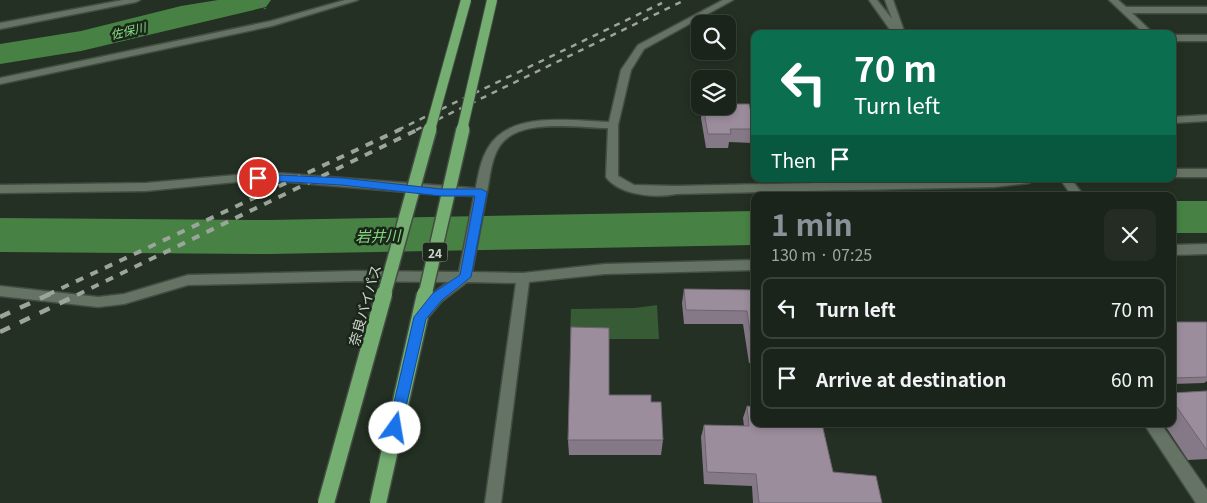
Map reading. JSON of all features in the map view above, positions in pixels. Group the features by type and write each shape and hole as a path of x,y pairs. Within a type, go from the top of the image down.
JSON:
{"highway":[{"name":"奈良バイパス","path":"326,503 466,0"},
{"name":"24","path":"378,503 492,0"}],"street":[{"path":"0,26 136,0"},
{"path":"0,81 272,23 354,0"},
{"path":"729,0 641,48 626,70 613,124 612,177 619,185 634,190 676,190 957,182"},
{"path":"873,0 897,30"},
{"path":"890,0 899,30"},
{"path":"1113,0 1146,30"},
{"path":"1123,10 1207,10"},
{"path":"1176,38 1207,38"},
{"path":"1176,120 1207,118"},
{"path":"378,503 420,317 437,297 467,271 489,154 496,142 515,129 528,124 613,124"},
{"path":"1176,174 1207,173"},
{"path":"0,189 99,189 168,186 224,179 276,177 342,181 480,198"},
{"path":"1176,250 1207,249"},
{"path":"0,291 98,302 124,299 188,280 467,271 523,278 605,269 751,265"},
{"path":"493,503 523,278"},
{"path":"1154,427 1206,503"}],"green space":[{"path":"657,305 659,339 570,339 571,309 635,308"}],"building":[{"path":"736,104 749,104 751,129 730,129 731,134 708,134 705,115 736,115"},
{"path":"684,289 751,290 751,337 747,311 686,310"},
{"path":"1176,322 1207,322 1207,377 1176,378"},
{"path":"571,327 609,328 609,395 651,395 651,402 661,402 663,440 568,440"},
{"path":"1207,391 1207,449 1176,406 1176,393"},
{"path":"747,406 751,406 751,427 823,427 833,472 876,476 882,503 759,503 756,474 707,472 704,425 749,426"}],"waterway":[{"name":"佐保川","path":"0,54 81,41 255,0"},
{"name":"岩井川","path":"1176,217 1207,217"},
{"name":"岩井川","path":"0,235 269,237 751,228"}],"railway":[{"path":"416,130 685,0"},
{"path":"398,130 662,3"},
{"path":"47,295 401,129"},
{"path":"77,295 419,129"},
{"path":"0,317 50,294"},
{"path":"0,332 79,294"}],"route":[{"path":"258,178 276,177 342,181 441,193 481,192 465,277 437,297 420,317 395,428"}]}
